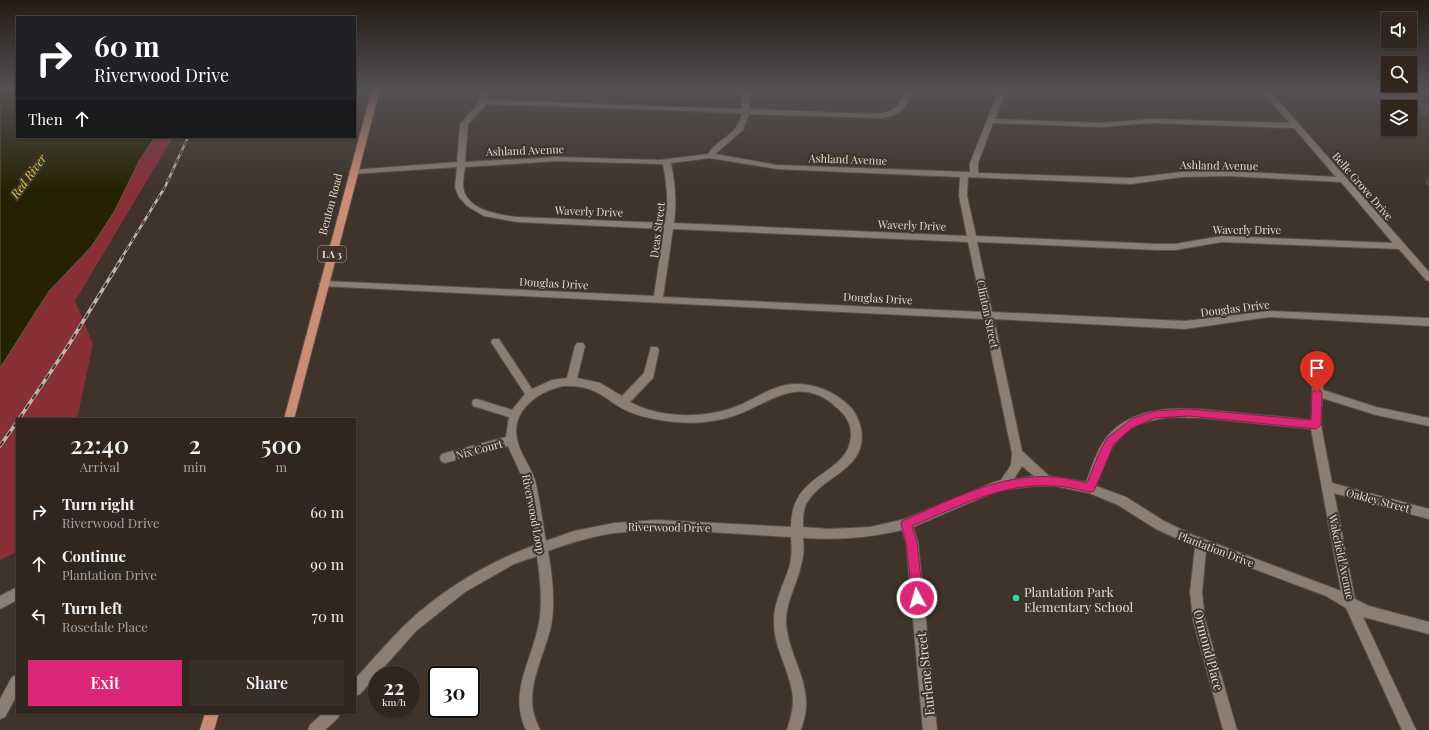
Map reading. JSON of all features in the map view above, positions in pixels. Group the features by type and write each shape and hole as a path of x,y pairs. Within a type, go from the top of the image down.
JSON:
{"main road":[{"name":"Benton Road","path":"289,418 367,123"},
{"path":"207,730 212,714"}],"street":[{"name":"Waverly Drive","path":"465,123 458,182 463,197 472,206 491,216 513,219 1157,247 1174,247 1222,239 1401,246"},
{"path":"710,156 714,149 742,127 743,123"},
{"name":"Clinton Street","path":"989,123 969,175 963,196 1017,453 1016,466 1004,485"},
{"path":"1047,123 1100,125 1125,123"},
{"path":"1212,123 1297,126"},
{"name":"Belle Grove Drive","path":"1294,123 1429,278"},
{"name":"Ashland Avenue","path":"353,172 546,159 667,162 710,156 723,157 769,167 1139,182 1181,175 1200,174 1344,180"},
{"name":"Deas Street","path":"658,300 670,226 672,198 667,162"},
{"name":"Douglas Drive","path":"324,284 1196,325 1218,323 1250,316 1269,314 1429,322"},
{"path":"496,342 531,395"},
{"path":"571,382 580,346"},
{"path":"622,403 649,375 654,350"},
{"name":"Wakefield Avenue","path":"1318,374 1316,425 1347,590 1351,604 1409,730"},
{"name":"Riverwood Loop","path":"533,730 526,711 525,690 538,649 546,616 547,590 529,480 512,440 512,424 522,403 531,395 554,384 571,382 585,383 598,387 622,403 648,413 682,418 708,417 734,412 773,393 791,388 819,391 837,401 846,409 855,427 854,450 846,462 805,494 798,511 796,561 783,600 780,634 800,695 798,717 794,730"},
{"path":"1317,392 1376,411 1429,422"},
{"path":"477,403 515,415"},
{"path":"1090,488 1110,441 1122,430 1145,417 1177,412 1316,425"},
{"name":"Nix Court","path":"445,458 512,440"},
{"path":"1017,453 1047,481"},
{"name":"Plantation Drive","path":"1004,485 1047,481 1090,488 1122,502 1176,534 1330,592 1367,612 1429,628"},
{"name":"Riverwood Drive","path":"356,688 401,638 450,596 466,584 510,560 541,547 594,531 636,526 683,526 797,533 847,534 870,532 906,524 984,490 1004,485"},
{"name":"Oakley Street","path":"1327,486 1429,514"},
{"name":"Eurlene Street","path":"906,524 912,542 930,730"},
{"name":"Ormond Place","path":"1202,544 1196,592 1199,620 1230,730"},
{"path":"0,603 16,593"},
{"path":"0,712 16,684"},
{"path":"315,730 332,714"}],"shaded area":[{"path":"154,138 172,138 75,301 93,344 77,418 16,418 16,552 0,560 0,368 49,291 91,246 139,161"}],"water":[{"name":"Red River","path":"0,123 16,123 16,138 154,138 139,161 114,212 91,247 49,291 0,368"}],"railway":[{"path":"121,259 165,187 188,138"},
{"path":"20,418 68,346 122,258"},
{"path":"0,446 16,423"}],"place":[{"name":"Plantation Park Elementary School","path":"1016,598"}],"route":[{"path":"917,598 912,542 906,524 996,486 1034,481 1055,481 1090,488 1110,441 1128,425 1137,420 1155,414 1177,412 1316,425 1317,392"}]}
